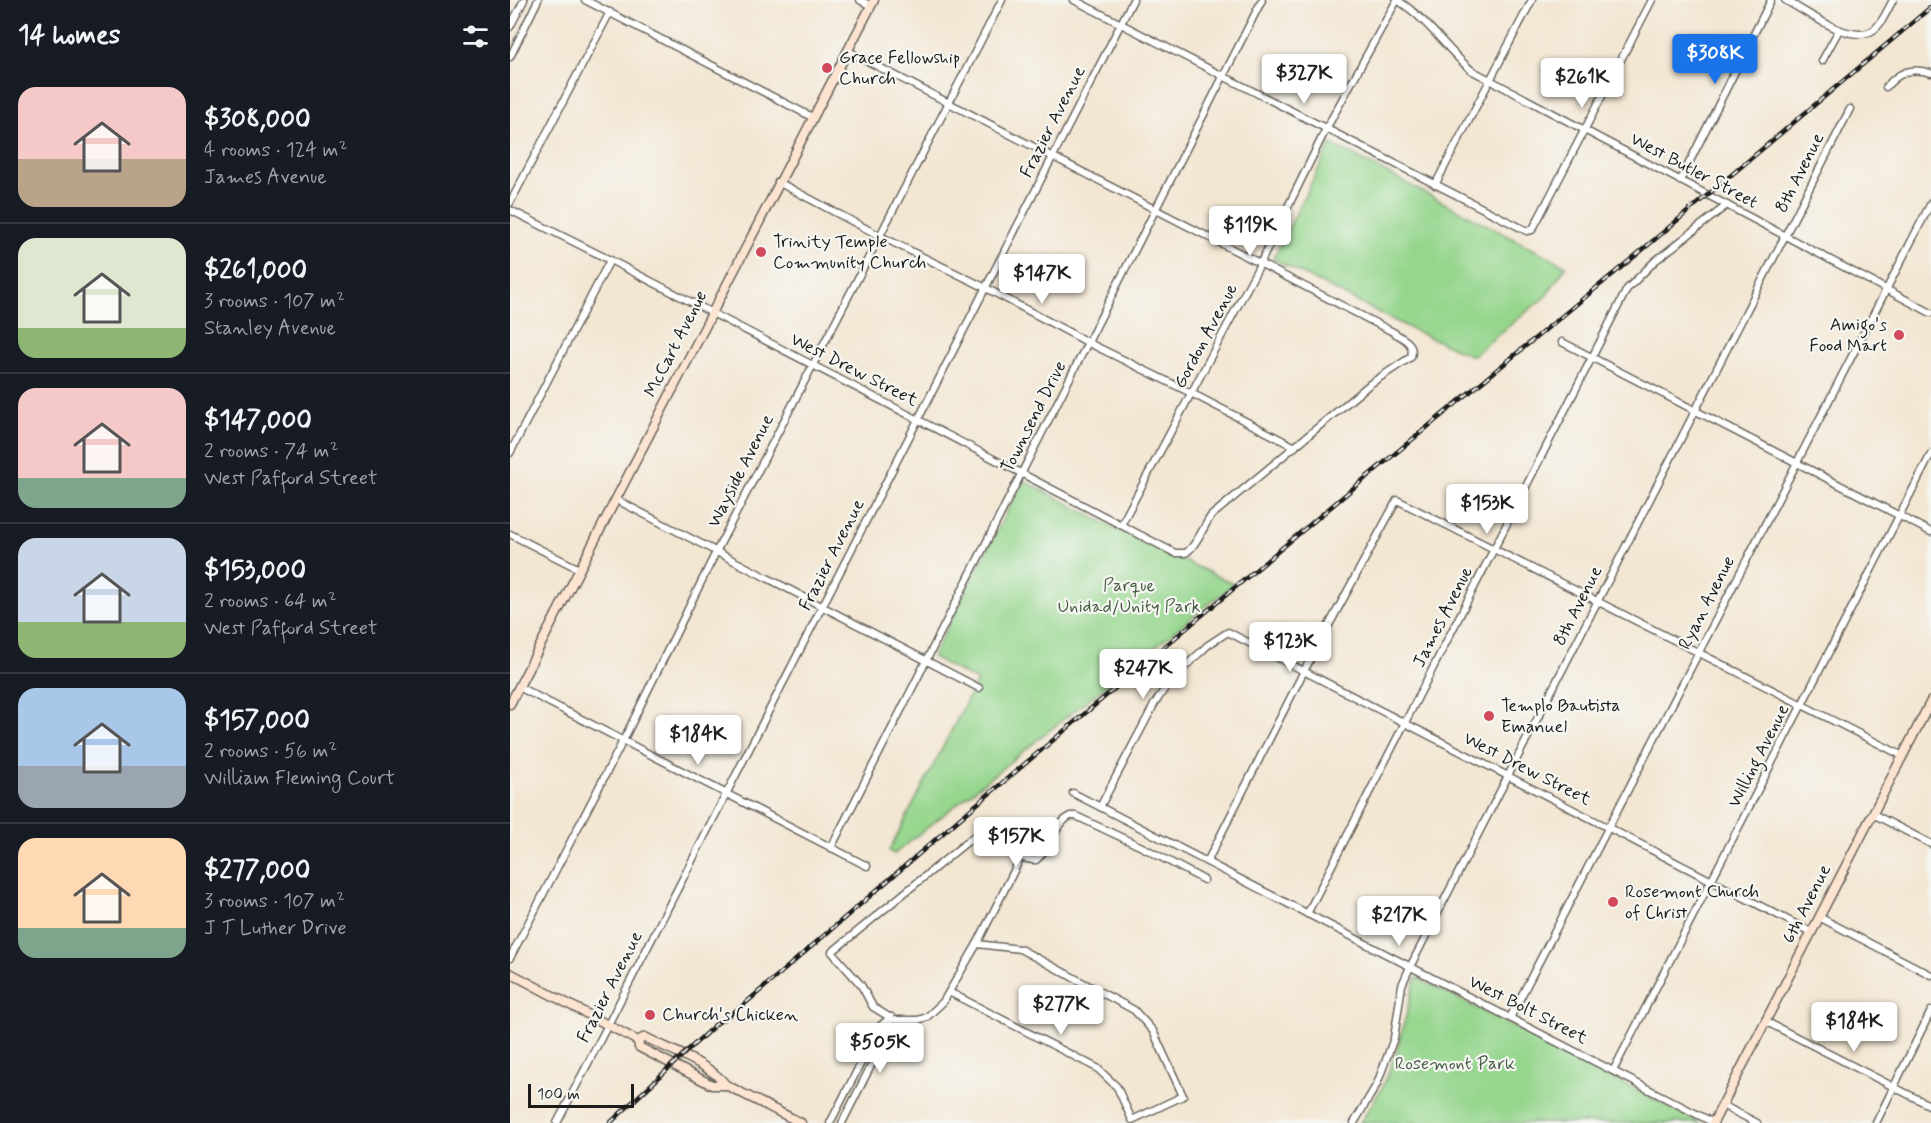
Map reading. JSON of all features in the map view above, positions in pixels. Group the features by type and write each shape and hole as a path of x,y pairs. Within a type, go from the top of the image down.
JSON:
{"main road":[{"name":"McCart Avenue","path":"510,704 872,3"},
{"name":"6th Avenue","path":"1714,1123 1811,932 1928,712 1931,701"},
{"path":"510,973 638,1041 639,1047 712,1085 726,1085 801,1123"}],"street":[{"path":"510,27 524,0"},
{"path":"510,57 538,0"},
{"path":"585,0 812,117"},
{"path":"860,0 872,3"},
{"name":"Wayside Avenue","path":"510,958 623,741 716,552 1002,0"},
{"path":"1074,0 1527,231 1532,230 1652,0"},
{"name":"Frazier Avenue","path":"557,1123 1133,0"},
{"name":"Townsend Drive","path":"831,848 1262,0"},
{"name":"West Butler Street","path":"1397,0 1413,9 1427,22 1459,60 1490,81 1931,312"},
{"name":"Gordon Avenue","path":"1121,525 1260,264 1326,129 1397,0"},
{"path":"1435,186 1532,0"},
{"path":"1680,181 1772,0"},
{"path":"1785,0 1839,30 1863,35 1874,30 1893,0"},
{"path":"510,203 610,12"},
{"path":"1822,61 1839,30"},
{"path":"778,182 984,287 1089,344 1295,447 1370,384 1411,357 1410,342 1393,332 848,51"},
{"path":"1886,87 1896,76 1908,71 1931,73"},
{"name":"8th Avenue","path":"1354,1123 1377,1084 1394,1038 1402,985 1410,967 1850,109"},
{"name":"Ryan Avenue","path":"1510,1018 1931,203"},
{"name":"James Avenue","path":"1307,914 1627,289 1639,276 1727,205"},
{"name":"West Drew Street","path":"510,210 1175,553 1185,553 1193,547 1211,516 1295,447"},
{"path":"510,453 610,260"},
{"path":"1562,342 1931,532"},
{"name":"Willing Avenue","path":"1613,1071 1931,454"},
{"path":"615,500 979,688"},
{"path":"1207,862 1304,672 1397,500 1903,756"},
{"path":"510,534 579,569"},
{"name":"West Drew Street","path":"1100,807 1155,703 1170,681 1208,645 1228,632 1811,932"},
{"path":"519,687 867,866"},
{"name":"West Bolt Street","path":"1073,793 1714,1123"},
{"path":"1873,814 1931,844"},
{"path":"1021,857 977,944 949,992 943,1002 927,1017 918,1020 894,1020 873,1007 861,985 832,952 978,833 1032,861 1041,857 1060,824 1070,816 1090,822 1204,880"},
{"path":"1819,917 1931,975"},
{"path":"949,992 1097,1068 1117,1087 1131,1120 1183,1096 1152,1031 1134,1011 1020,949 977,944"},
{"path":"1876,1123 1931,1011"},
{"path":"830,1123 880,1026 891,1017"},
{"path":"842,1123 888,1032 891,1017"},
{"path":"1765,1021 1931,1106"},
{"path":"846,1091 855,1096"},
{"path":"1722,1105 1757,1123"}],"green space":[{"path":"1331,144 1566,266 1546,296 1472,356 1413,330 1273,259"},
{"name":"Parque Unidad/Unity Park","path":"1023,480 1116,529 1234,584 894,854 889,851 977,681 932,657"},
{"name":"Rosemont Park","path":"1416,977 1701,1123 1360,1123 1382,1088 1396,1054"}],"railway":[{"path":"610,1123 716,1024 741,1007 964,815 1931,7"}],"place":[{"name":"Grace Fellowship Church","path":"827,68"},
{"name":"Trinity Temple Community Church","path":"761,252"},
{"name":"Amigo's Food Mart","path":"1899,335"},
{"name":"Templo Bautista Emanuel","path":"1489,716"},
{"name":"Rosemont Church of Christ","path":"1613,902"},
{"name":"Church's Chicken","path":"650,1015"}]}
